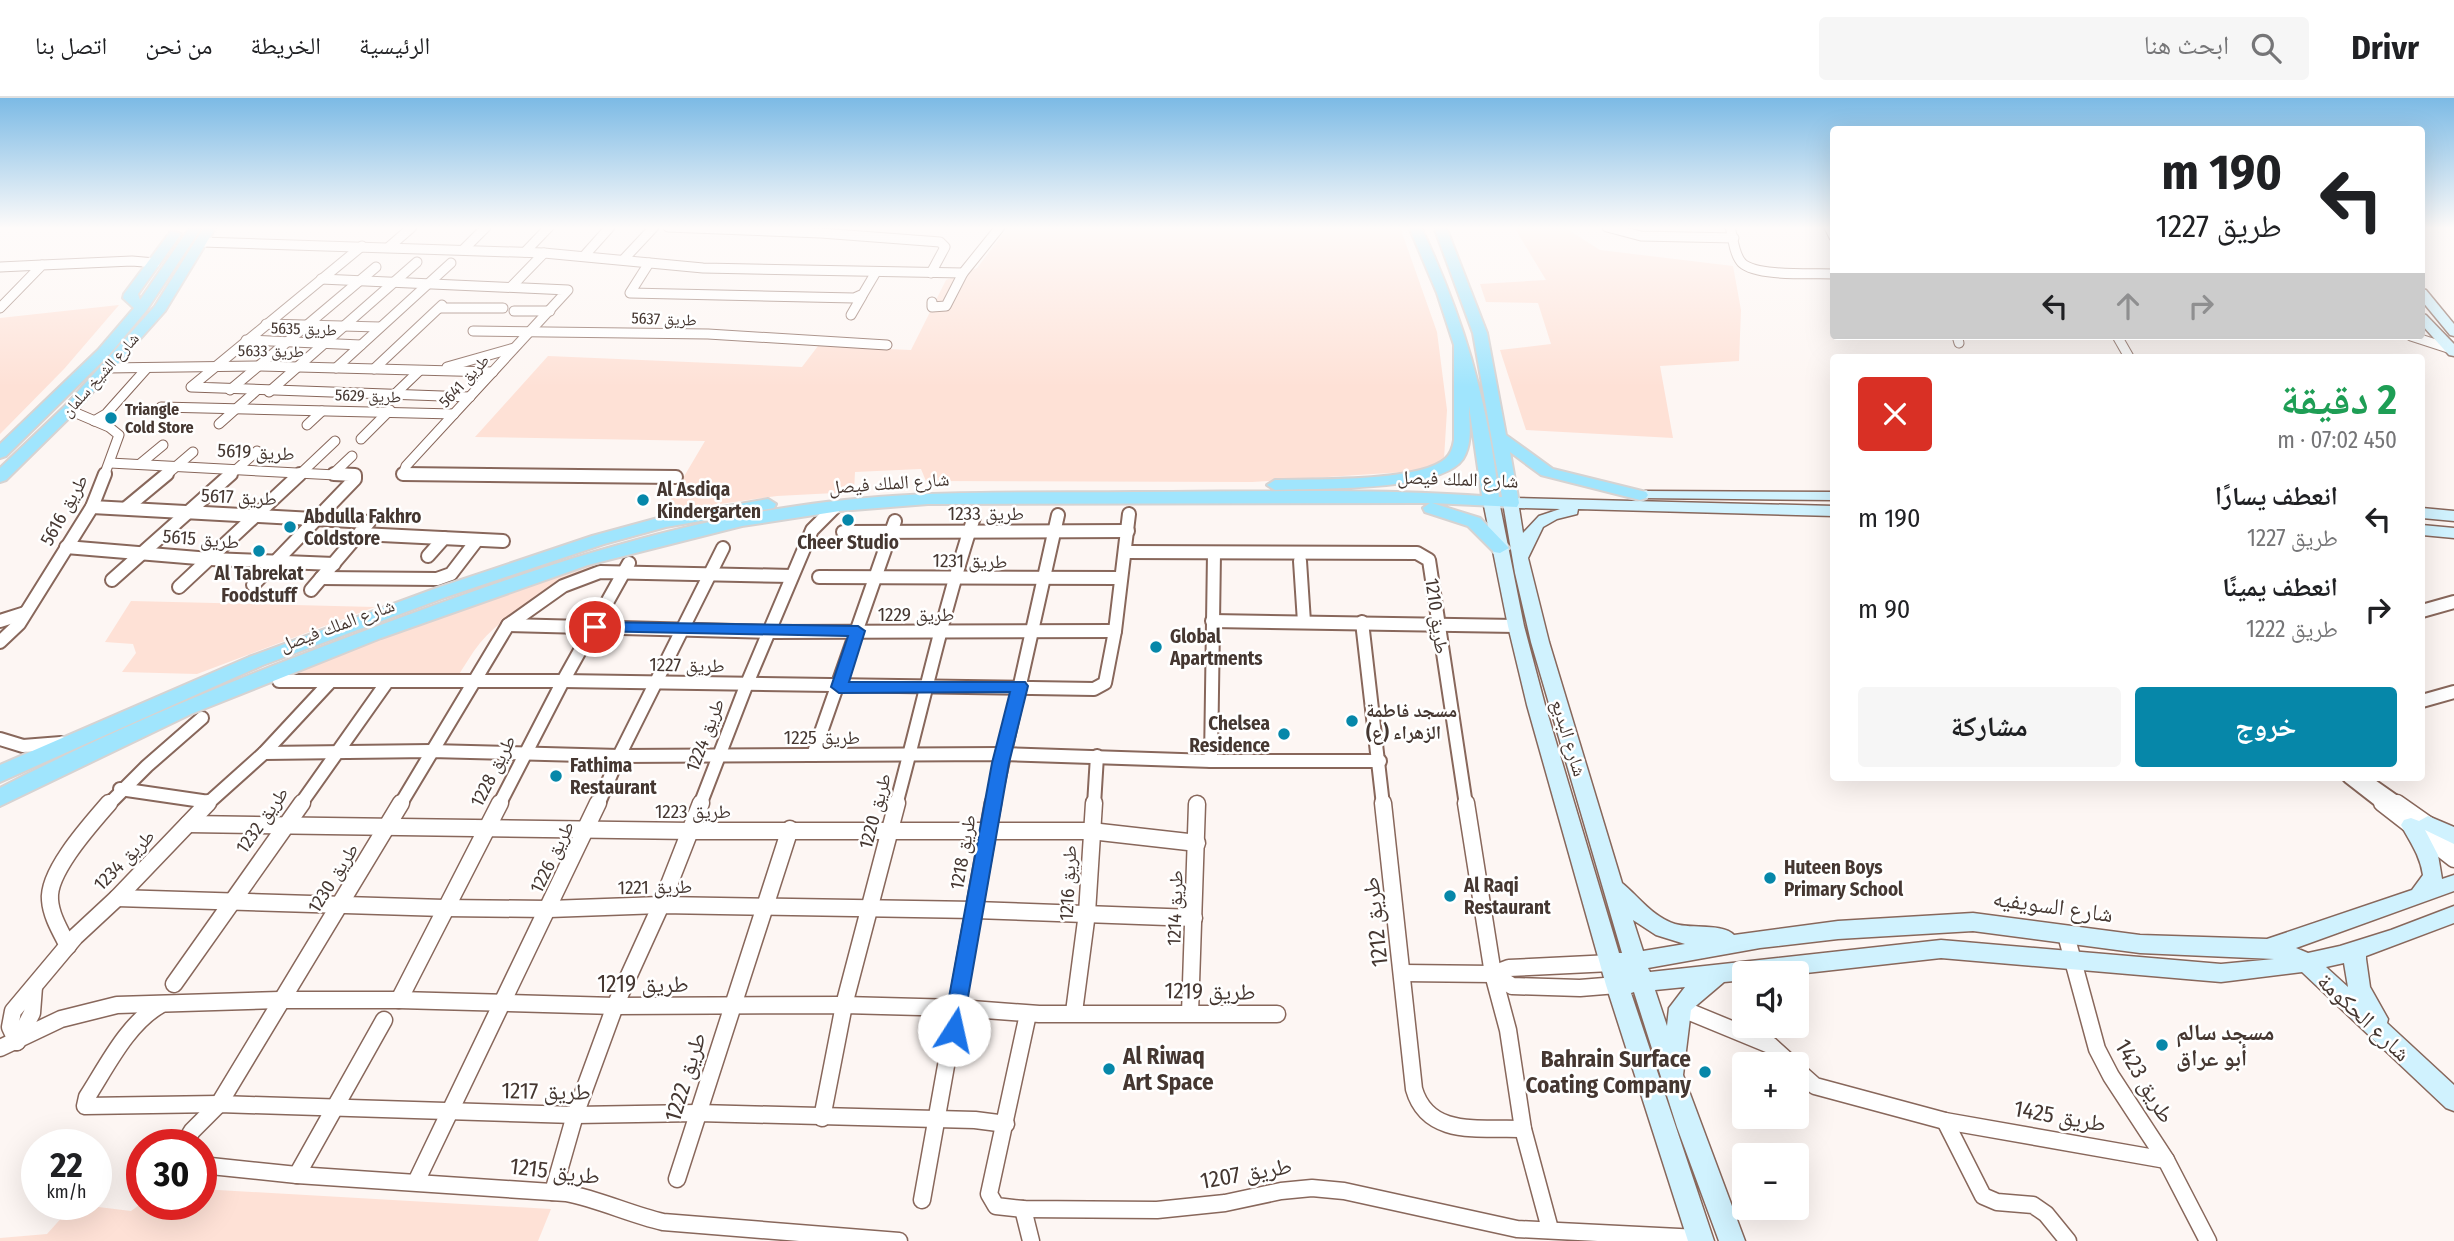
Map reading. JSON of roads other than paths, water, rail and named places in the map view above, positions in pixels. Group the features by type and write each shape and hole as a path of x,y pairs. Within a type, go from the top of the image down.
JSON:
{"main road":[{"path":"141,280 130,298 141,308"},
{"name":"شارع الشيخ سلمان","path":"0,453 94,362 163,280"},
{"name":"شارع الشيخ سلمان","path":"0,477 69,410 107,368 160,308 178,280"},
{"name":"شارع البديع","path":"1439,280 1461,339 1476,404 1491,496"},
{"name":"شارع البديع","path":"1460,280 1480,333 1510,497"},
{"path":"1252,491 1406,477 1436,472 1451,463 1459,454 1462,440 1461,339"},
{"path":"1499,437 1547,472 1640,495"},
{"name":"شارع الملك فيصل","path":"0,774 155,704 312,639 598,540 686,517 818,497 930,489 1252,491 1510,497"},
{"path":"1252,491 1438,509 1474,522 1500,548"},
{"name":"شارع الملك فيصل","path":"0,798 229,688 446,607 664,537 798,511 835,507 996,498 1252,491"},
{"path":"0,787 98,737 155,704"},
{"path":"0,765 67,743"},
{"path":"0,813 48,773"}],"street":[{"path":"0,308 27,280"},
{"path":"319,280 191,387 470,397"},
{"path":"230,390 360,280"},
{"name":"طريق 5641","path":"372,280 568,290 406,466 402,475 676,477"},
{"path":"512,286 517,280"},
{"path":"638,280 630,293 850,298 862,296"},
{"path":"851,316 871,280"},
{"path":"932,302 930,307 946,306 959,280"},
{"path":"269,391 396,281"},
{"path":"336,368 430,282"},
{"path":"2425,297 2454,332"},
{"path":"374,369 441,306 503,308"},
{"path":"513,311 551,311"},
{"path":"266,324 380,327"},
{"path":"2425,326 2452,351"},
{"name":"طريق 5637","path":"473,331 595,331 811,339"},
{"path":"811,339 887,345"},
{"name":"طريق 5635","path":"246,340 361,345"},
{"path":"2422,340 2452,351"},
{"name":"طريق 5633","path":"434,371 515,348"},
{"name":"طريق 5633","path":"107,368 260,366 493,373"},
{"path":"89,418 106,414 147,368"},
{"path":"394,395 419,371"},
{"path":"197,408 218,390"},
{"path":"219,424 256,391"},
{"path":"318,411 331,394"},
{"path":"361,439 406,396"},
{"path":"421,414 429,405"},
{"name":"طريق 5629","path":"161,407 454,414"},
{"name":"طريق 5616","path":"0,642 19,624 92,507 119,435 113,429 69,410"},
{"name":"طريق 5629","path":"307,425 318,411"},
{"path":"179,587 335,441"},
{"path":"140,464 163,445"},
{"path":"112,580 257,451"},
{"name":"طريق 5619","path":"126,509 193,452"},
{"path":"334,473 352,456"},
{"name":"طريق 5619","path":"110,463 334,473"},
{"path":"253,585 355,477 334,473"},
{"name":"شارع البديع","path":"1491,496 1516,626 1536,705 1614,974 1700,1239"},
{"name":"شارع الملك فيصل","path":"1510,497 1830,496"},
{"name":"شارع البديع","path":"1510,497 1536,631 1672,1081 1694,1148 1732,1241"},
{"name":"شارع الملك فيصل","path":"1510,497 1611,505 1830,511"},
{"path":"1521,562 1531,529 1543,518 1611,505"},
{"name":"طريق 5617","path":"92,507 367,521 369,525 361,534"},
{"name":"طريق 1224","path":"553,1192 575,1115 615,1006 661,905 746,685 771,632 812,530 835,507"},
{"path":"798,511 812,530"},
{"path":"2425,513 2454,516"},
{"path":"1115,631 1129,514"},
{"name":"طريق 1218","path":"922,1200 1003,754 1020,686 1029,631 1058,515"},
{"name":"طريق 1233","path":"844,532 892,526 971,524 1055,531 1128,531"},
{"name":"طريق 1220","path":"822,1118 844,1005 868,908 929,685 954,578 971,524"},
{"path":"813,755 839,687 892,526"},
{"path":"2425,530 2454,533"},
{"path":"311,590 361,534 503,541"},
{"path":"428,556 444,538"},
{"path":"321,578 437,579 451,574 477,540"},
{"name":"طريق 5615","path":"66,547 210,559 334,564"},
{"name":"طريق 1226","path":"416,1182 587,829 619,756 723,548"},
{"name":"طريق 1210","path":"1126,552 1425,555 1429,561 1493,974 1508,1030 1523,1129 1550,1230"},
{"path":"1211,761 1214,554"},
{"path":"1300,561 1304,622"},
{"path":"508,625 528,609 585,576 600,572 626,568 709,575 792,576"},
{"name":"طريق 1228","path":"398,1000 563,681 626,568"},
{"name":"طريق 1231","path":"819,577 1121,578"},
{"path":"2425,610 2454,601"},
{"path":"0,621 26,612"},
{"path":"1212,621 1516,626"},
{"name":"طريق 1212","path":"1362,622 1380,761 1413,1089 1424,1114 1432,1121 1444,1125 1523,1129"},
{"name":"طريق 1229","path":"508,625 771,632 1115,631"},
{"name":"طريق 1230","path":"194,1129 219,1104 277,1011 280,1000 508,625"},
{"name":"طريق 1227","path":"279,681 563,681 1094,689 1105,683 1115,631"},
{"name":"طريق 1234","path":"6,1045 32,1013 34,987 68,946 209,802 264,753 331,681"},
{"name":"طريق 1232","path":"174,984 387,682"},
{"path":"2425,700 2454,692"},
{"path":"68,946 50,901 52,884 90,823 120,789 202,718"},
{"path":"0,739 18,746 30,747 67,743"},
{"name":"طريق 1225","path":"264,753 431,751 619,756 1003,754 1211,761 1380,761"},
{"name":"طريق 1216","path":"1074,1012 1087,913 1097,756"},
{"path":"2355,781 2454,843"},
{"path":"2364,781 2420,824 2454,859"},
{"path":"120,789 209,802"},
{"name":"طريق 1214","path":"1191,1013 1197,804"},
{"name":"طريق 1223","path":"188,824 691,831 1091,831 1197,843"},
{"path":"2420,824 2454,836"},
{"path":"2420,824 2433,876 2420,895"},
{"name":"طريق 1222","path":"677,1179 790,829"},
{"name":"شارع السويفيه","path":"1637,960 1760,939 1838,930 1973,922 2140,944 2267,948 2454,883"},
{"path":"1612,884 1648,921 1673,934 1760,939"},
{"name":"طريق 1221","path":"117,898 444,908 548,909 661,905 868,908 1194,918"},
{"path":"1403,973 1493,974 1509,968 1614,974 1644,983 1941,948 2221,973 2254,972 2308,964 2450,918"},
{"name":"طريق 1423","path":"2066,935 2097,1048 2111,1076 2166,1160 2208,1241"},
{"name":"شارع الحكومة","path":"2267,948 2291,955 2308,964 2454,1100"},
{"path":"2355,949 2354,968 2368,1007 2415,1065"},
{"path":"1493,974 1512,986 1580,988 1614,974 1637,960"},
{"path":"1672,1081 1680,1008 1687,998 1720,974"},
{"name":"طريق 1219","path":"6,1045 44,1026 117,1005 280,1000 398,1000 502,1005 844,1005 958,1008 1028,1014 1277,1014"},
{"name":"طريق 1217","path":"164,1004 157,1005 144,1016 87,1097 85,1106 219,1104 575,1115 698,1113 1006,1124"},
{"path":"1680,1008 1770,1045 1778,1052"},
{"name":"طريق 1207","path":"1028,1014 990,1199 996,1206 1023,1209 1137,1210 1196,1207 1312,1188 1345,1191 1487,1224 1700,1239"},
{"path":"297,1175 384,1020"},
{"name":"طريق 1425","path":"1809,1081 1815,1086 1945,1121 2166,1160"},
{"path":"1945,1121 1983,1196 1997,1202 2032,1205 2046,1213 2068,1241"},
{"name":"طريق 1215","path":"217,1167 297,1175 553,1192 598,1199 649,1220 663,1222 899,1241"},
{"path":"1023,1209 1031,1241"}],"place":[{"name":"Triangle Cold Store","path":"111,418"},
{"name":"Al Asdiqa Kindergarten","path":"643,500"},
{"name":"Cheer Studio","path":"848,520"},
{"name":"Abdulla Fakhro Coldstore","path":"290,527"},
{"name":"Al Tabrekat Foodstuff","path":"259,551"},
{"name":"Global Apartments","path":"1156,647"},
{"name":"مسجد فاطمة الزهراء (ع)","path":"1352,721"},
{"name":"Chelsea Residence","path":"1284,734"},
{"name":"Fathima Restaurant","path":"556,776"},
{"name":"Huteen Boys Primary School","path":"1770,878"},
{"name":"Al Raqi Restaurant","path":"1450,896"},
{"name":"مسجد سالم أبو عراق","path":"2162,1045"},
{"name":"Al Riwaq Art Space","path":"1109,1069"},
{"name":"Bahrain Surface Coating Company","path":"1705,1072"}]}
